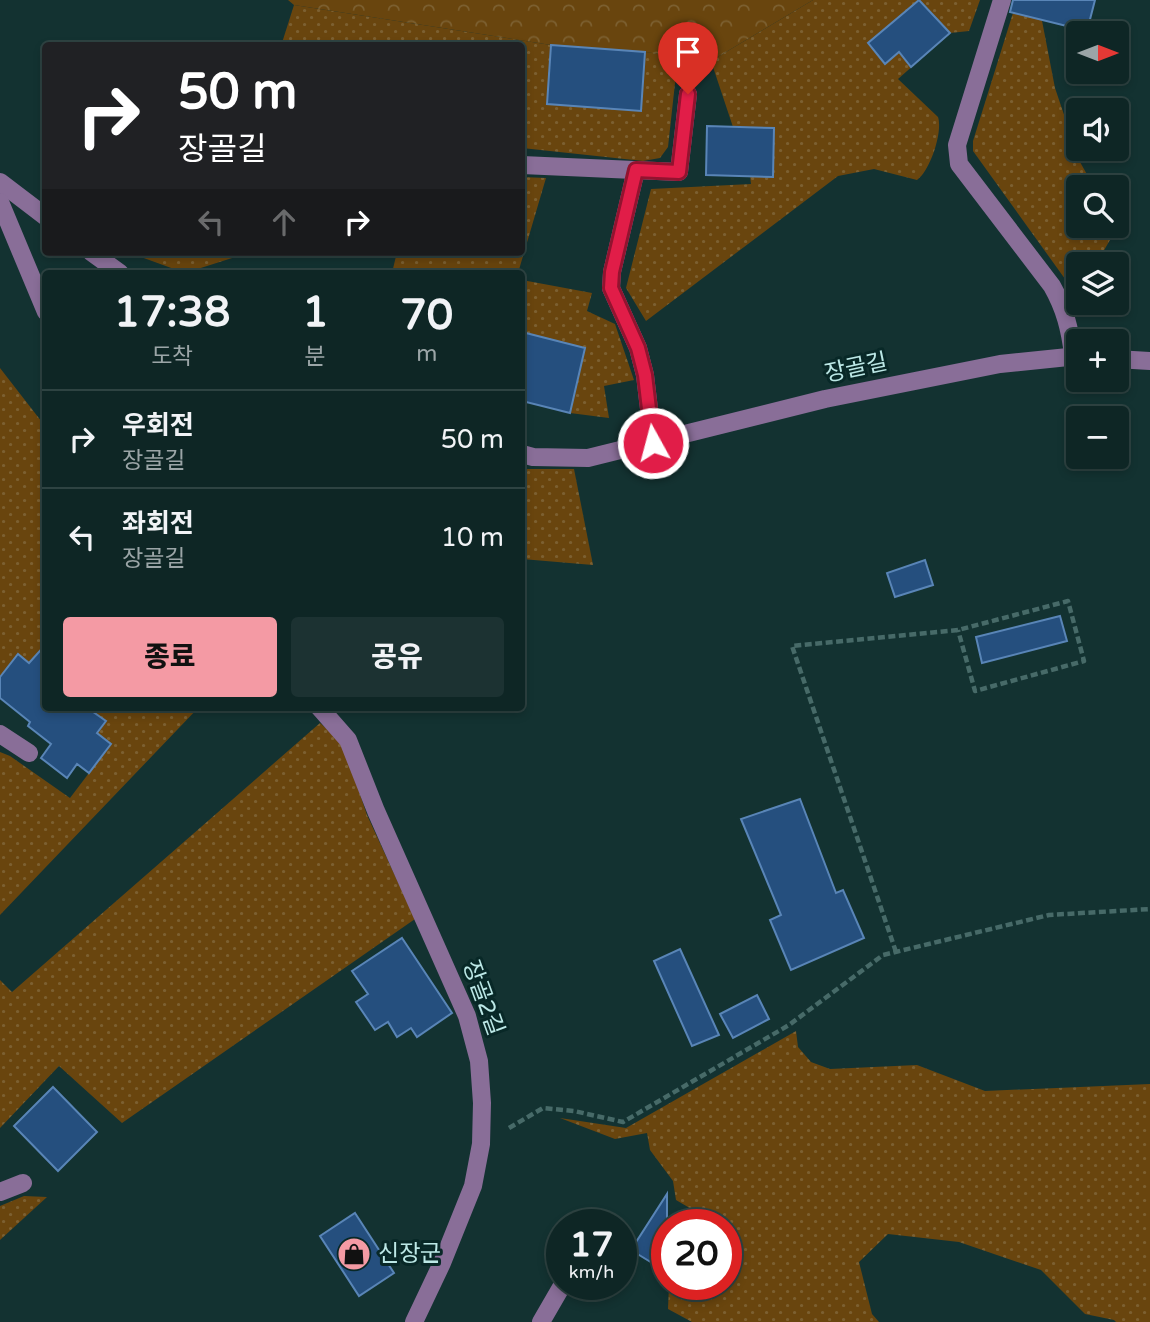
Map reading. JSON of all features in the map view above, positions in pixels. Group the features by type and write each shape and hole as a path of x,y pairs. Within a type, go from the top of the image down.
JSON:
{"lane":[{"name":"장골길","path":"1002,0 957,145 959,164 1052,286 1063,306 1070,329"},
{"path":"525,165 679,172 688,94"},
{"path":"636,170 612,272 611,288 638,348 645,375 653,443"},
{"path":"0,181 42,214"},
{"path":"0,202 42,302"},
{"path":"97,256 116,270"},
{"name":"장골길","path":"525,455 588,458 825,399 1000,364 1066,356"},
{"path":"1129,360 1150,361"},
{"name":"장골2길","path":"323,711 348,740 376,811 467,1016 479,1061 481,1144 473,1186 442,1263 414,1322"},
{"path":"0,734 29,753"},
{"path":"0,1192 23,1184"},
{"path":"541,1322 554,1300"}],"path":[{"path":"896,952 792,646 958,631 1068,601 1084,661 975,691 958,631"},
{"path":"481,1144 543,1108 574,1111 623,1122 789,1025 883,956 1049,915 1150,909"}],"green space":[{"path":"288,0 813,0 711,61 645,52 551,45 294,5"},
{"path":"813,0 980,0 969,31 950,33 898,79 938,117 939,132 931,160 917,180 874,169 838,176 646,321 626,288 651,189 751,184 750,176 773,176 774,128 733,127 711,61"},
{"path":"1017,0 1038,0 1055,88 1066,121 1066,161 1080,161 1087,175 1066,175 1066,238 1111,238 1103,252 1066,252 1066,280 973,151 973,141"},
{"path":"294,5 551,45 547,104 641,111 645,52 678,56 668,147 660,158 643,161 525,148 525,42 282,42"},
{"path":"525,177 546,178 525,249"},
{"path":"238,256 194,270 177,270 141,257"},
{"path":"396,256 523,256 519,270 393,270"},
{"path":"525,281 592,293 587,311 615,324 634,380 604,386 609,418 570,413 585,348 525,334"},
{"path":"0,368 42,422 42,673 18,654 0,677"},
{"path":"525,469 574,469 593,565 525,559"},
{"path":"92,711 195,711 0,915 0,752 10,756 70,798 111,744 97,733 106,721"},
{"path":"320,723 338,739 347,756 367,815 415,919 122,1123 59,1066 0,1128 0,980 12,992"},
{"path":"796,1031 798,1047 811,1062 830,1069 917,1065 985,1091 1150,1084 1150,1322 1116,1322 1085,1314 1041,1270 959,1242 888,1234 859,1262 872,1314 879,1322 692,1322 668,1309 668,1300 742,1300 742,1209 691,1209 676,1200 673,1181 650,1150 647,1133 615,1139 560,1118 626,1128"},
{"path":"24,1196 47,1197 0,1240 0,1206"}],"building":[{"path":"919,0 950,33 911,67 899,52 885,64 868,43"},
{"path":"1013,0 1095,0 1090,21 1066,21 1066,26 1010,12"},
{"path":"551,45 645,52 641,111 547,104"},
{"path":"707,126 774,128 773,177 706,175"},
{"path":"525,333 585,348 570,413 525,402"},
{"path":"925,560 933,585 895,597 887,573"},
{"path":"1060,616 1067,641 982,663 976,637"},
{"path":"42,648 42,711 92,711 106,721 97,733 111,744 89,773 77,764 67,778 41,758 51,744 28,726 30,722 0,698 0,677 18,654 29,663"},
{"path":"800,799 836,893 843,890 864,938 791,970 770,920 781,915 741,819"},
{"path":"402,938 452,1013 417,1037 411,1028 397,1037 388,1022 375,1030 356,1002 368,994 352,971"},
{"path":"680,949 719,1035 692,1046 654,961"},
{"path":"757,995 769,1019 733,1038 720,1014"},
{"path":"53,1087 97,1132 58,1171 14,1126"},
{"path":"667,1194 667,1209 657,1209"},
{"path":"355,1213 394,1273 359,1296 320,1236"},
{"path":"651,1219 651,1262 637,1254 637,1241"}],"place":[{"name":"신장군","path":"354,1254"}],"route":[{"path":"653,443 645,375 638,348 611,288 612,272 636,170 679,172 688,94"}]}
